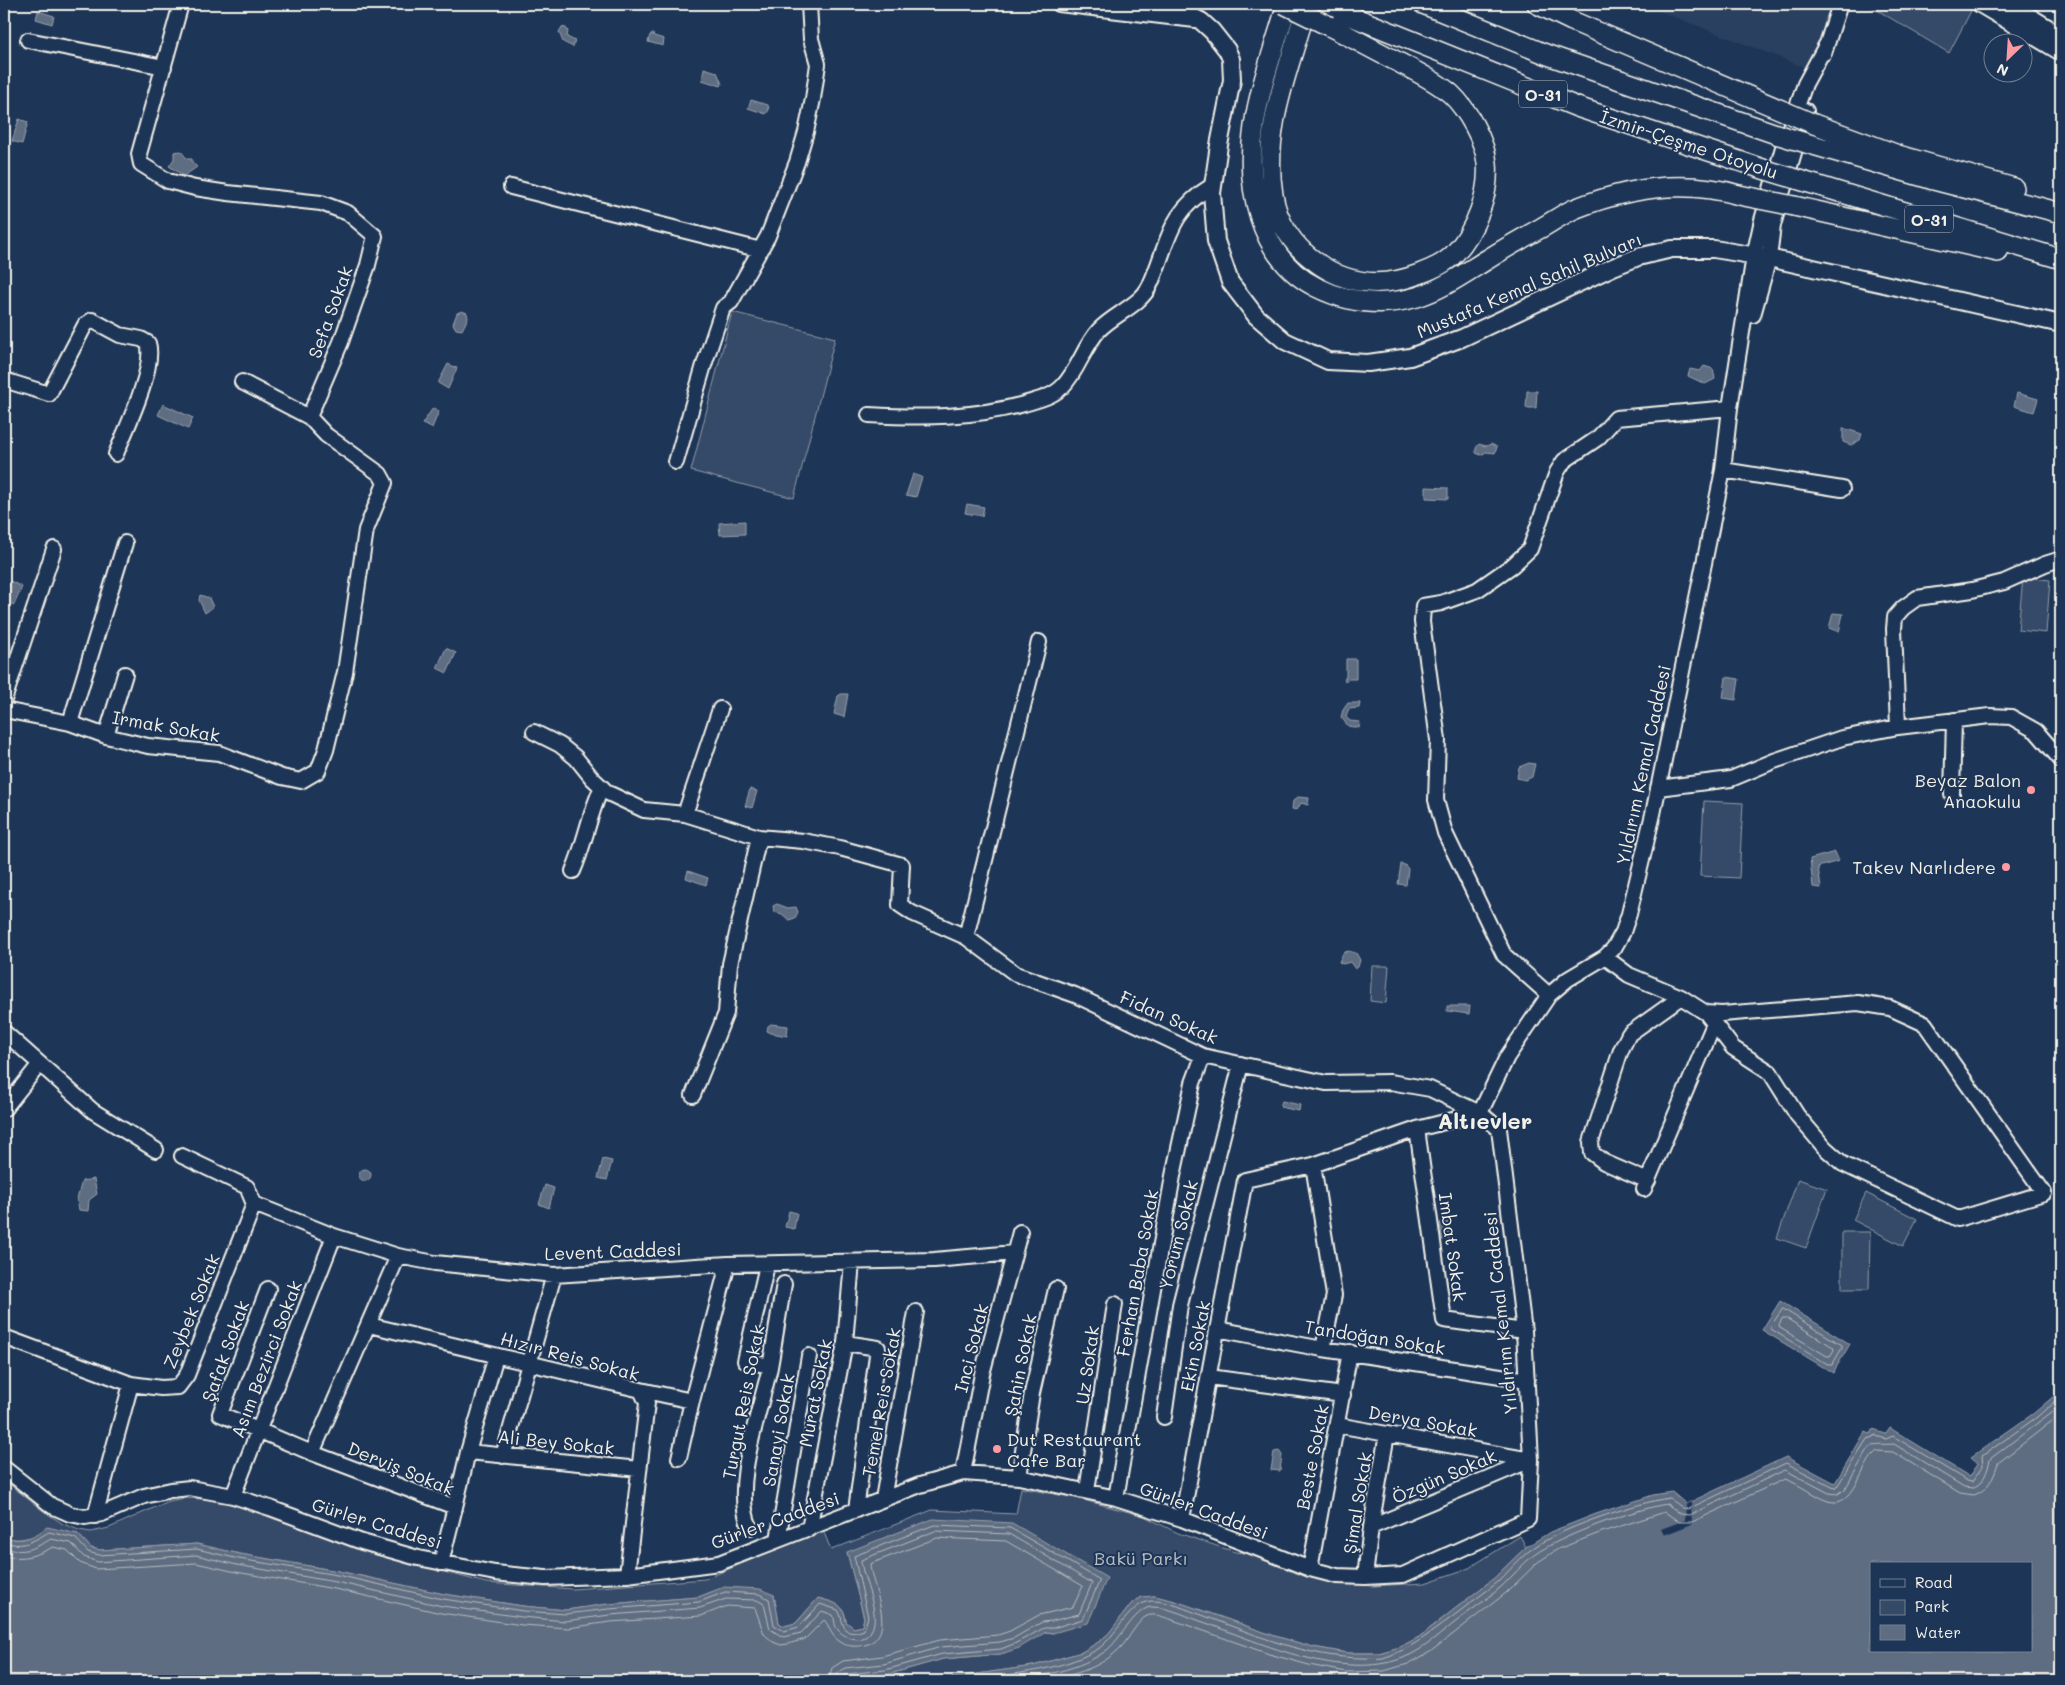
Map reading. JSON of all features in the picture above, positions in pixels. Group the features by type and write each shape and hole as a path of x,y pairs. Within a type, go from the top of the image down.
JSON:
{"highway":[{"path":"1318,4 1272,126 1270,148 1270,171 1278,218 1290,238 1308,257 1330,273 1353,280 1381,284 1409,278 1435,268 1454,254 1464,241 1478,215 1485,190 1487,163 1478,134 1466,110 1451,94 1430,79 1330,26 1286,4 1259,100 1254,127 1252,179 1258,212 1267,238 1285,263 1310,284 1331,294 1363,302 1392,302 1416,297 1436,290 1463,276 1573,210 1646,188 1671,186 1694,187 1794,206 2061,268"},
{"name":"İzmir-Çeşme Otoyolu","path":"1318,4 1577,107 1766,170 2061,259"},
{"name":"İzmir-Çeşme Otoyolu","path":"1423,4 1548,55 1779,135 1930,179 2059,212"},
{"path":"1537,4 1572,21 1814,124 1898,154 2021,190 2059,212"}],"main road":[{"name":"Mustafa Kemal Sahil Bulvarı","path":"1168,4 1201,21 1212,30 1227,50 1232,67 1232,80 1213,185 1216,241 1230,282 1256,316 1285,341 1328,361 1368,363 1410,357 1462,338 1584,280 1638,257 1654,252 1690,248 1714,249 1761,257 2061,324"},
{"path":"1980,4 2061,52"},
{"path":"2010,4 2061,36"}],"street":[{"name":"Sefa Sokak","path":"181,4 139,154 141,164 168,181 194,188 228,194 321,203 348,213 375,236 368,265 341,342 309,417"},
{"path":"676,462 704,365 724,308 731,302 768,236 797,162 813,99 818,64 811,39 809,4"},
{"path":"1059,4 1201,21"},
{"name":"Yıldırım Kemal Caddesi","path":"1528,1519 1531,1460 1524,1331 1499,1129 1480,1113 1507,1057 1549,995 1568,979 1605,957 1614,948 1623,932 1629,914 1658,788 1723,470 1730,408 1761,257 1762,220 1784,144 1805,84 1826,45 1840,4"},
{"path":"28,40 164,67"},
{"path":"869,415 912,418 999,411 1046,397 1062,388 1097,332 1142,296 1149,287 1175,221 1188,203 1213,185"},
{"path":"511,187 761,250"},
{"path":"4,380 49,394 85,325 92,320 120,335 141,339 148,343 151,351 141,393 116,454"},
{"path":"242,382 309,417"},
{"path":"1549,995 1504,956 1445,833 1436,800 1438,740 1422,622 1423,606 1442,603 1477,590 1513,565 1530,549 1557,472 1564,461 1598,438 1616,418 1730,408"},
{"name":"Irmak Sokak","path":"4,710 70,723 106,736 148,746 218,754 282,777 301,781 318,771 326,750 345,672 366,530 385,483 380,474 326,434 309,417"},
{"path":"1723,470 1842,489"},
{"path":"70,723 125,543"},
{"path":"4,700 54,549"},
{"path":"1898,727 1894,629 1895,617 1903,608 1917,598 1972,590 2004,582 2061,559"},
{"path":"966,936 1038,642"},
{"path":"106,736 125,674"},
{"path":"685,814 720,709"},
{"path":"1658,788 1731,779 1774,761 1842,738 1898,727 1990,716 2011,717 2036,731 2061,760"},
{"path":"1952,794 1954,720"},
{"path":"534,732 560,745 576,758 602,788 627,803 644,810 685,814 759,837 730,964 726,1013 693,1095"},
{"path":"573,871 582,852 594,805 602,788"},
{"name":"Fidan Sokak","path":"759,837 803,840 902,865 900,905 912,913 966,936 1016,974 1075,995 1203,1056 1326,1083 1390,1082 1430,1089 1480,1113"},
{"path":"1605,957 1629,975 1681,997 1710,1018 1733,1048 1770,1072 1797,1115 1825,1148 1843,1164 1958,1219 2044,1193 1925,1024 1890,1008 1858,1003 1722,1014 1710,1018"},
{"path":"1681,997 1629,1034 1621,1050 1591,1142 1592,1153 1604,1162 1646,1185 1710,1018"},
{"path":"4,1032 93,1111 156,1150"},
{"name":"Ferhan Baba Sokak","path":"1116,1498 1173,1176 1193,1083 1203,1056"},
{"name":"Yorum Sokak","path":"1164,1417 1180,1305 1241,1064"},
{"path":"4,1109 39,1065"},
{"path":"1323,1349 1334,1295 1313,1165 1417,1129 1480,1113"},
{"name":"Imbat Sokak","path":"1417,1129 1444,1320 1524,1331"},
{"path":"182,1156 247,1187 254,1204"},
{"name":"Ekin Sokak","path":"1182,1519 1245,1180 1313,1165"},
{"name":"Levent Caddesi","path":"254,1204 334,1236 398,1256 435,1263 554,1275 728,1264 934,1260 1014,1253"},
{"name":"Zeybek Sokak","path":"131,1384 161,1388 178,1387 187,1375 254,1204"},
{"name":"Inci Sokak","path":"963,1473 982,1374 1020,1232"},
{"name":"Asım Bezirci Sokak","path":"233,1496 334,1236"},
{"path":"312,1453 398,1256"},
{"name":"Murat Sokak","path":"810,1529 845,1343 852,1262"},
{"path":"679,1458 728,1264"},
{"path":"767,1264 745,1361 770,1366"},
{"path":"503,1456 554,1275"},
{"name":"Turgut Reis Sokak","path":"750,1526 746,1519 744,1476 770,1366 784,1284"},
{"name":"Şafak Sokak","path":"259,1431 220,1414 268,1289"},
{"name":"Şahin Sokak","path":"1020,1477 1032,1393 1056,1290"},
{"name":"Uz Sokak","path":"1088,1491 1114,1304"},
{"name":"Temel Reis Sokak","path":"883,1499 916,1312"},
{"name":"Hızır Reis Sokak","path":"369,1326 641,1390 647,1403 627,1576"},
{"name":"Tandoğan Sokak","path":"1217,1328 1323,1349 1527,1380"},
{"path":"4,1337 131,1384 95,1516"},
{"path":"845,1343 878,1348 856,1510"},
{"name":"Beste Sokak","path":"1310,1569 1350,1352"},
{"path":"455,1507 468,1452 496,1356"},
{"name":"Sanayi Sokak","path":"778,1540 810,1356"},
{"path":"1209,1377 1343,1395"},
{"path":"641,1390 692,1401"},
{"name":"Derya Sokak","path":"1337,1425 1531,1460"},
{"name":"Derviş Sokak","path":"259,1431 455,1507 441,1563"},
{"name":"Şimal Sokak","path":"1365,1577 1371,1527 1387,1434"},
{"name":"Ali Bey Sokak","path":"468,1452 639,1469"},
{"name":"Özgün Sokak","path":"1371,1527 1531,1460"},
{"name":"Gürler Caddesi","path":"4,1468 52,1506 70,1514 85,1517 95,1516 144,1496 190,1488 233,1496 362,1542 441,1563 527,1577 627,1576 719,1563 920,1485 963,1473 1020,1477 1116,1498 1182,1519 1310,1569 1337,1576 1403,1575 1528,1519"}],"shaded area":[{"path":"1641,4 1834,4 1819,51 1804,67"}],"green space":[{"path":"1867,4 1959,4 1971,11 1949,53"},
{"path":"732,312 835,338 794,498 691,471"},
{"path":"2023,577 2050,580 2046,633 2018,630"},
{"path":"1704,801 1743,803 1739,878 1700,876"},
{"path":"1372,966 1389,966 1386,1003 1370,1001"},
{"path":"1798,1179 1827,1189 1806,1248 1777,1238"},
{"path":"1866,1193 1917,1219 1903,1246 1853,1220"},
{"path":"1842,1232 1870,1232 1869,1289 1842,1289"},
{"name":"Bakü Parkı","path":"4,1480 63,1524 79,1530 91,1532 109,1528 169,1501 186,1498 231,1501 263,1510 365,1551 486,1583 573,1589 705,1579 823,1530 831,1550 932,1510 1016,1514 1021,1488 1076,1498 1144,1516 1178,1533 1235,1552 1254,1554 1321,1580 1372,1586 1425,1583 1469,1568 1520,1536 1526,1547 1493,1579 1419,1637 1400,1647 1379,1653 1347,1653 1313,1647 1275,1636 1175,1601 1154,1596 1142,1597 1132,1603 1109,1633 1082,1652 1033,1666 928,1681 833,1681 886,1675 943,1659 1002,1654 1046,1632 1053,1633 847,1552 864,1618 862,1626 854,1628 846,1622 841,1607 818,1598 796,1623 784,1626 779,1623 774,1595 714,1591 699,1597 608,1604 566,1610 523,1606 444,1594 338,1571 240,1554 197,1544 100,1550 91,1548 78,1534 13,1539 4,1535"}],"water":[{"path":"38,11 54,16 52,24 36,19"},
{"path":"562,27 568,31 567,37 575,41 573,47 563,42 559,32"},
{"path":"653,34 664,39 663,46 648,42 650,35"},
{"path":"704,68 717,72 722,84 721,86 702,80"},
{"path":"751,100 768,105 769,110 766,114 748,108"},
{"path":"19,119 28,122 22,144 12,141"},
{"path":"181,151 187,159 192,159 192,162 197,167 184,176 169,166 174,159 174,152"},
{"path":"462,311 467,313 468,318 462,330 456,329 453,324 457,313"},
{"path":"448,364 457,368 448,389 438,383"},
{"path":"1704,366 1713,369 1715,379 1705,384 1688,376 1690,369 1700,371"},
{"path":"1527,391 1537,391 1536,408 1526,408"},
{"path":"2017,393 2038,399 2034,412 2014,406"},
{"path":"163,404 193,418 188,429 158,415"},
{"path":"433,408 439,411 432,428 422,424"},
{"path":"1843,428 1862,434 1860,440 1851,445 1843,442"},
{"path":"1479,444 1486,446 1491,444 1497,447 1495,453 1486,452 1481,455 1476,453 1476,448"},
{"path":"913,474 922,477 916,497 906,495"},
{"path":"1426,487 1448,488 1448,499 1426,498"},
{"path":"967,504 984,507 982,516 965,513"},
{"path":"745,521 745,534 720,535 719,523"},
{"path":"10,581 22,587 14,605 5,601 12,587 8,585"},
{"path":"200,595 209,598 213,607 205,613 199,600"},
{"path":"1833,613 1843,614 1839,632 1829,628"},
{"path":"446,648 456,653 447,673 437,668"},
{"path":"1346,659 1356,659 1356,679 1348,679 1346,682 1344,680 1346,676"},
{"path":"1726,677 1739,679 1736,700 1723,698"},
{"path":"848,694 844,717 834,714 838,696"},
{"path":"1348,703 1360,703 1359,708 1349,709 1346,717 1350,721 1360,722 1359,728 1348,726 1341,717"},
{"path":"1529,763 1535,764 1532,777 1525,780 1517,778 1519,767"},
{"path":"750,789 757,791 752,808 745,806"},
{"path":"1298,797 1309,798 1308,805 1301,803 1297,810 1292,809 1293,801"},
{"path":"1835,852 1839,861 1818,867 1821,888 1813,887 1810,859"},
{"path":"1401,864 1405,865 1408,869 1406,885 1398,884"},
{"path":"688,871 708,878 706,885 686,878"},
{"path":"777,904 788,908 796,907 798,912 795,918 789,920 782,914 774,912 773,906"},
{"path":"1348,951 1356,953 1360,960 1358,967 1355,969 1350,962 1343,964 1339,962 1343,953"},
{"path":"1447,1006 1470,1006 1469,1014 1447,1011"},
{"path":"771,1024 788,1026 787,1036 767,1031 768,1026"},
{"path":"1282,1101 1300,1105 1299,1111 1280,1107"},
{"path":"603,1159 612,1161 607,1180 598,1178"},
{"path":"363,1169 367,1169 371,1175 367,1181 363,1181 359,1177 359,1173"},
{"path":"94,1179 97,1194 89,1200 88,1211 79,1210 77,1199 82,1181"},
{"path":"545,1185 554,1188 549,1208 539,1204"},
{"path":"789,1211 797,1213 794,1229 785,1227"},
{"path":"1448,1222 1451,1238 1442,1240 1440,1223"},
{"path":"1780,1301 1850,1344 1833,1373 1762,1330"},
{"path":"2061,1390 2061,1681 928,1681 1033,1666 1082,1652 1109,1633 1132,1603 1142,1597 1155,1596 1313,1647 1347,1653 1379,1653 1400,1647 1419,1637 1493,1579 1526,1547 1550,1532 1653,1495 1672,1492 1686,1504 1786,1457 1835,1483 1865,1432 1871,1434 1873,1430 1886,1434 1890,1428 1970,1477 1978,1463 1971,1457 2034,1413"},
{"path":"1279,1451 1282,1455 1280,1471 1271,1470 1274,1452"},
{"path":"933,1519 1012,1523 1107,1578 1088,1623 1053,1633 1046,1632 1019,1648 1001,1654 943,1659 886,1675 833,1681 4,1681 4,1535 21,1540 37,1534 47,1527 78,1534 91,1548 100,1550 197,1544 240,1554 338,1571 444,1594 523,1606 566,1610 608,1604 698,1597 724,1587 760,1589 774,1595 779,1623 784,1626 796,1623 818,1598 841,1607 846,1622 854,1628 862,1626 864,1618 847,1552"}],"pier":[{"path":"1691,1502 1692,1524 1664,1535 1661,1529 1685,1520 1686,1504"}],"place":[{"name":"Beyaz Balon Anaokulu","path":"2031,790"},
{"name":"Takev Narlıdere","path":"2006,867"},
{"name":"Dut Restaurant Cafe Bar","path":"997,1449"}],"district":[{"name":"Altıevler","path":"1485,1120"}]}
